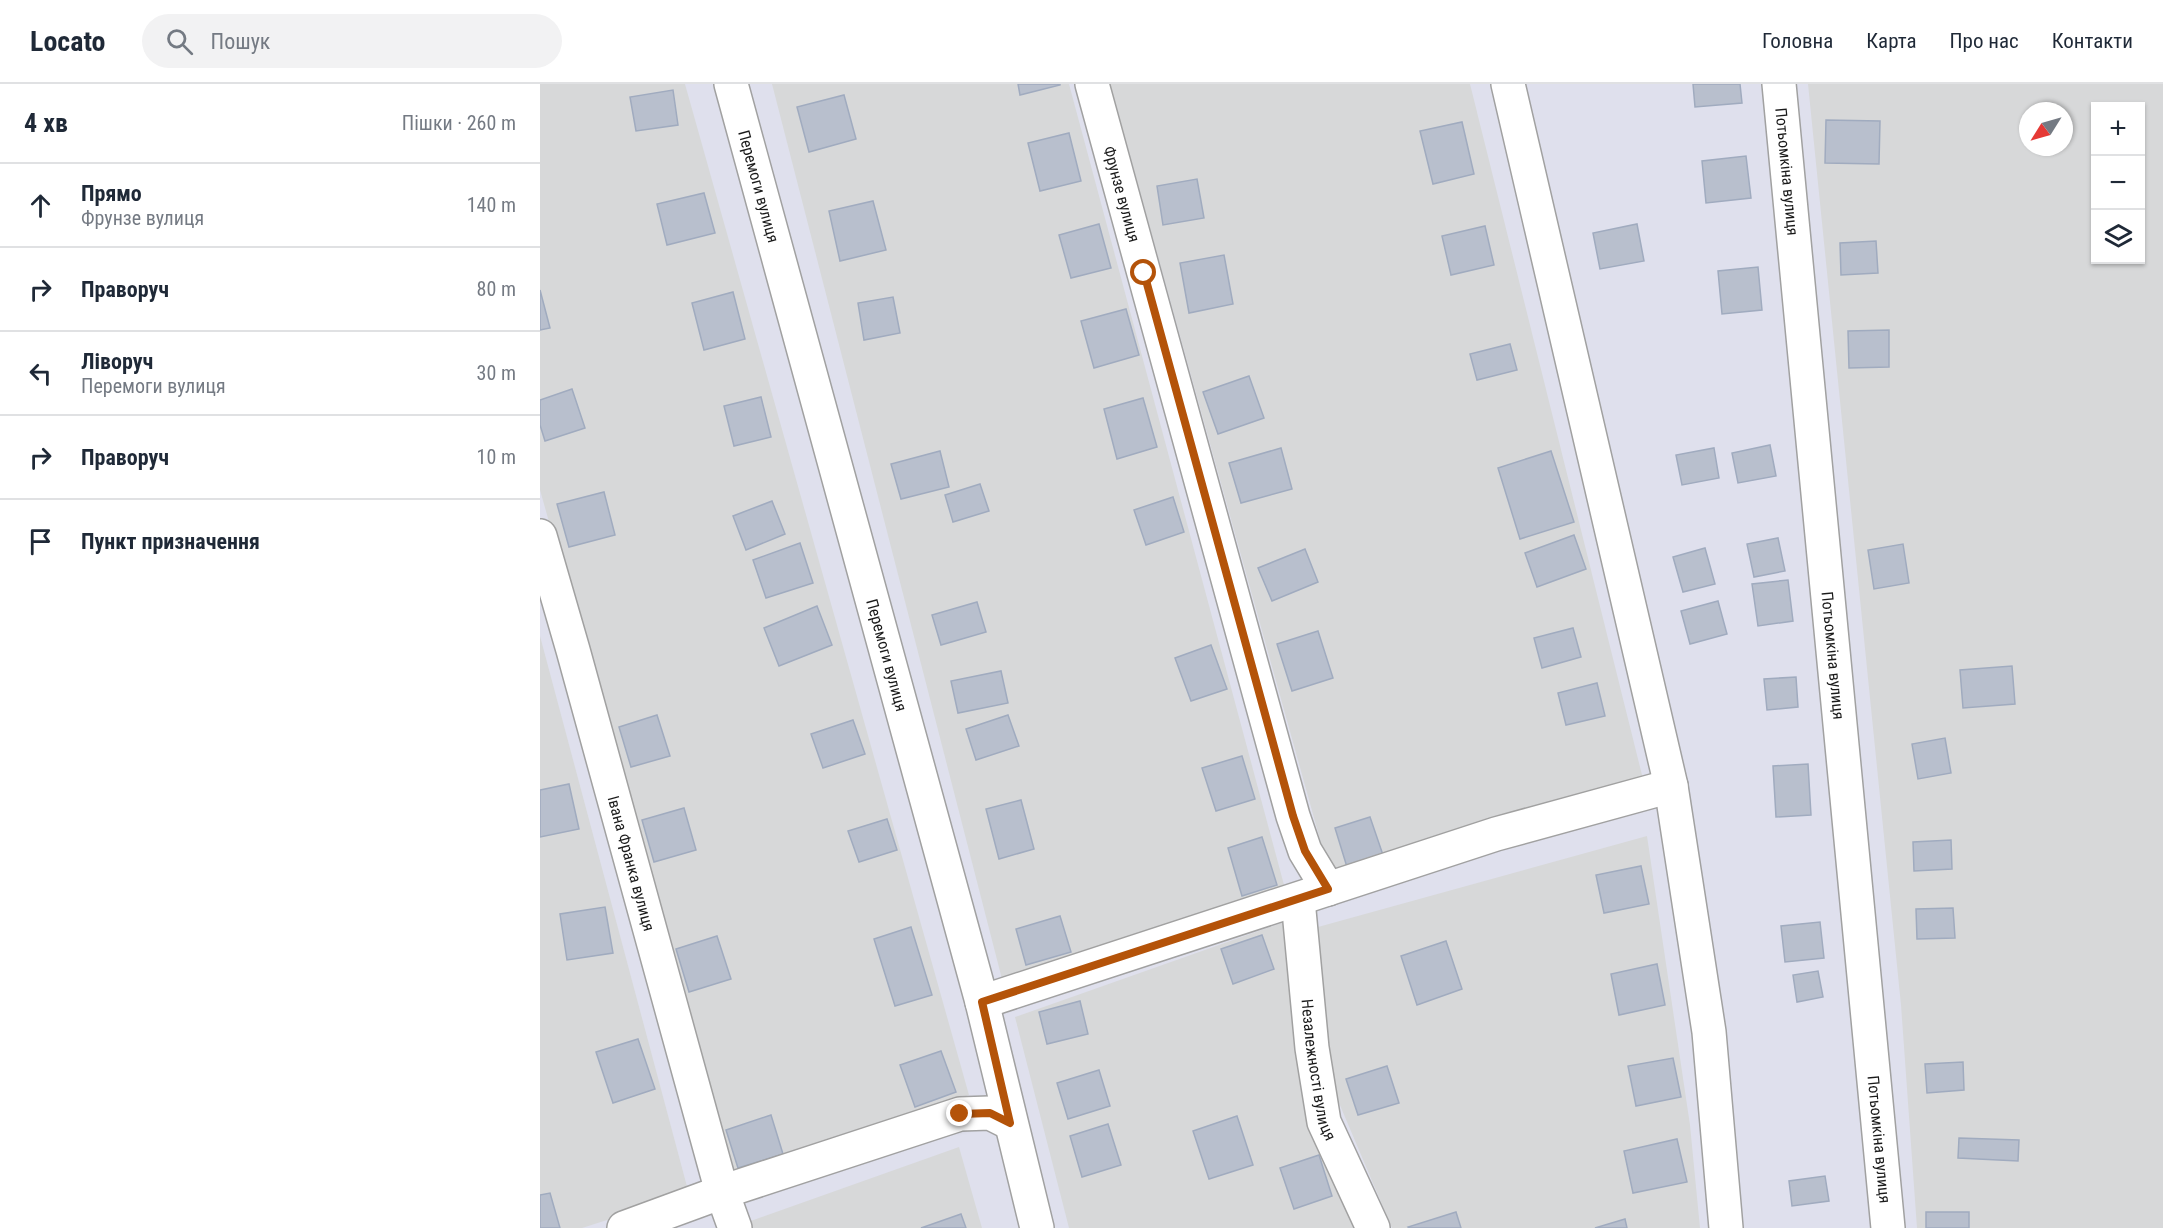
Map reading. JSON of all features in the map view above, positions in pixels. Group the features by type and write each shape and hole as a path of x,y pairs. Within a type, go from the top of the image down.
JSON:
{"street":[{"name":"Перемоги вулиця","path":"731,84 982,1002 1036,1228"},
{"name":"Фрунзе вулиця","path":"1092,84 1293,816 1305,851 1313,895"},
{"path":"1508,84 1671,786 1709,1032 1726,1228"},
{"name":"Потьомкіна вулиця","path":"1779,84 1888,1228"},
{"name":"Івана Франка вулиця","path":"540,536 722,1192 735,1228"},
{"path":"982,1002 1496,834 1671,786"},
{"name":"Незалежності вулиця","path":"1313,895 1312,1048 1324,1122 1373,1228"},
{"path":"624,1228 722,1192 960,1114 990,1113 1010,1123"}],"shaded area":[{"path":"540,84 685,84 969,1095 734,1179 540,490"},
{"path":"772,84 1069,84 1287,896 1003,983"},
{"path":"1110,84 1470,84 1643,779 1331,879"},
{"path":"1808,84 2163,84 2163,1228 1917,1228 1901,1005"},
{"path":"540,636 689,1194 582,1228 540,1228"},
{"path":"1647,836 1690,1125 1700,1228 1392,1228 1328,1077 1318,927"},
{"path":"1290,920 1362,1228 1069,1228 1015,1017"},
{"path":"959,1147 982,1228 747,1228 745,1223"}],"building":[{"path":"1018,84 1060,84 1060,85 1020,95"},
{"path":"1693,84 1740,84 1742,103 1695,107"},
{"path":"673,90 678,125 636,131 630,97"},
{"path":"844,95 856,139 809,152 797,107"},
{"path":"1826,120 1880,121 1879,164 1825,163"},
{"path":"1462,122 1474,174 1433,184 1420,131"},
{"path":"1069,133 1081,181 1040,191 1028,143"},
{"path":"1746,156 1751,198 1706,203 1702,161"},
{"path":"1197,179 1204,218 1163,225 1157,186"},
{"path":"704,193 715,233 667,245 657,204"},
{"path":"873,201 886,250 840,261 829,211"},
{"path":"1099,224 1111,268 1071,278 1059,235"},
{"path":"1637,224 1644,261 1600,269 1593,233"},
{"path":"1485,226 1494,265 1451,275 1442,236"},
{"path":"1876,241 1878,273 1841,275 1840,243"},
{"path":"1224,255 1233,304 1189,313 1180,263"},
{"path":"1758,267 1762,310 1722,314 1718,271"},
{"path":"540,290 550,328 540,330"},
{"path":"733,292 745,339 704,350 692,303"},
{"path":"893,297 900,333 864,340 858,303"},
{"path":"1126,309 1139,355 1094,368 1081,321"},
{"path":"1889,330 1889,367 1849,368 1848,331"},
{"path":"1510,344 1517,370 1477,380 1470,354"},
{"path":"1249,376 1264,418 1218,434 1203,392"},
{"path":"572,389 585,428 545,441 540,425 540,400"},
{"path":"761,397 771,437 734,446 724,406"},
{"path":"1143,398 1157,447 1117,459 1104,409"},
{"path":"1770,445 1776,476 1738,483 1732,453"},
{"path":"1281,448 1292,489 1241,503 1229,463"},
{"path":"1714,448 1719,478 1682,485 1676,455"},
{"path":"940,451 949,487 901,499 891,464"},
{"path":"1551,451 1574,522 1520,539 1498,468"},
{"path":"980,484 989,511 953,522 945,495"},
{"path":"604,492 615,535 569,547 557,504"},
{"path":"1173,497 1184,532 1146,545 1134,510"},
{"path":"772,501 785,534 746,550 733,516"},
{"path":"1574,535 1586,569 1537,587 1525,553"},
{"path":"1778,538 1785,571 1754,577 1747,544"},
{"path":"800,543 813,583 766,598 753,560"},
{"path":"1903,544 1909,583 1874,589 1868,550"},
{"path":"1705,548 1715,584 1683,592 1673,557"},
{"path":"1305,549 1318,582 1272,601 1258,568"},
{"path":"1788,580 1793,621 1758,626 1752,584"},
{"path":"1718,601 1727,634 1690,644 1681,611"},
{"path":"977,602 986,632 941,645 932,615"},
{"path":"817,606 832,645 779,666 764,628"},
{"path":"1573,628 1581,657 1542,668 1534,638"},
{"path":"1318,631 1333,678 1292,691 1277,644"},
{"path":"1211,645 1227,689 1191,701 1175,658"},
{"path":"2012,666 2015,704 1963,708 1960,670"},
{"path":"1001,671 1008,703 958,713 951,681"},
{"path":"1796,677 1798,707 1767,710 1764,679"},
{"path":"1597,683 1605,716 1566,725 1558,693"},
{"path":"657,715 670,756 631,767 619,727"},
{"path":"1008,715 1019,746 976,760 966,729"},
{"path":"853,720 865,754 823,768 811,734"},
{"path":"1945,738 1951,773 1918,779 1912,744"},
{"path":"1242,756 1255,799 1216,811 1202,768"},
{"path":"1808,764 1811,815 1776,817 1773,766"},
{"path":"569,784 579,829 540,837 540,790"},
{"path":"1021,800 1034,849 999,859 986,809"},
{"path":"684,808 696,850 654,862 642,820"},
{"path":"1370,817 1383,855 1347,867 1335,828"},
{"path":"887,819 897,850 859,862 848,831"},
{"path":"1262,837 1277,885 1242,896 1228,848"},
{"path":"1951,840 1952,869 1914,871 1913,842"},
{"path":"1641,866 1649,904 1604,913 1596,875"},
{"path":"605,907 613,953 567,960 560,914"},
{"path":"1953,908 1955,938 1917,939 1916,909"},
{"path":"1060,916 1071,952 1026,965 1016,929"},
{"path":"1820,922 1824,958 1785,962 1781,926"},
{"path":"911,927 932,995 895,1006 874,939"},
{"path":"1262,935 1274,969 1233,984 1221,949"},
{"path":"717,936 731,979 689,992 676,949"},
{"path":"1446,941 1462,989 1417,1005 1401,956"},
{"path":"1657,964 1665,1005 1619,1015 1611,974"},
{"path":"1818,971 1823,997 1797,1002 1793,975"},
{"path":"1080,1001 1088,1034 1047,1044 1039,1012"},
{"path":"638,1039 655,1089 613,1103 596,1052"},
{"path":"941,1051 956,1092 915,1107 900,1065"},
{"path":"1673,1058 1681,1097 1636,1106 1628,1066"},
{"path":"1963,1062 1964,1090 1927,1093 1925,1064"},
{"path":"1387,1066 1399,1103 1358,1115 1346,1079"},
{"path":"1099,1070 1110,1106 1068,1119 1057,1083"},
{"path":"771,1115 783,1154 738,1168 726,1130"},
{"path":"1237,1116 1253,1165 1209,1179 1193,1131"},
{"path":"1108,1124 1121,1165 1082,1177 1070,1136"},
{"path":"1959,1138 2019,1140 2018,1161 1958,1158"},
{"path":"1677,1139 1687,1182 1633,1193 1624,1151"},
{"path":"1319,1155 1332,1196 1294,1209 1280,1168"},
{"path":"1825,1176 1829,1201 1792,1206 1789,1181"},
{"path":"550,1193 560,1228 540,1228 540,1195"},
{"path":"1456,1212 1461,1228 1408,1227"},
{"path":"1926,1212 1969,1212 1969,1228 1926,1228"},
{"path":"961,1214 966,1228 921,1228"},
{"path":"1625,1219 1627,1228 1595,1228"}],"route":[{"path":"960,1114 990,1113 1010,1123 982,1002 1328,889 1305,851 1293,816 1273,736 1227,582 1144,273"}]}
